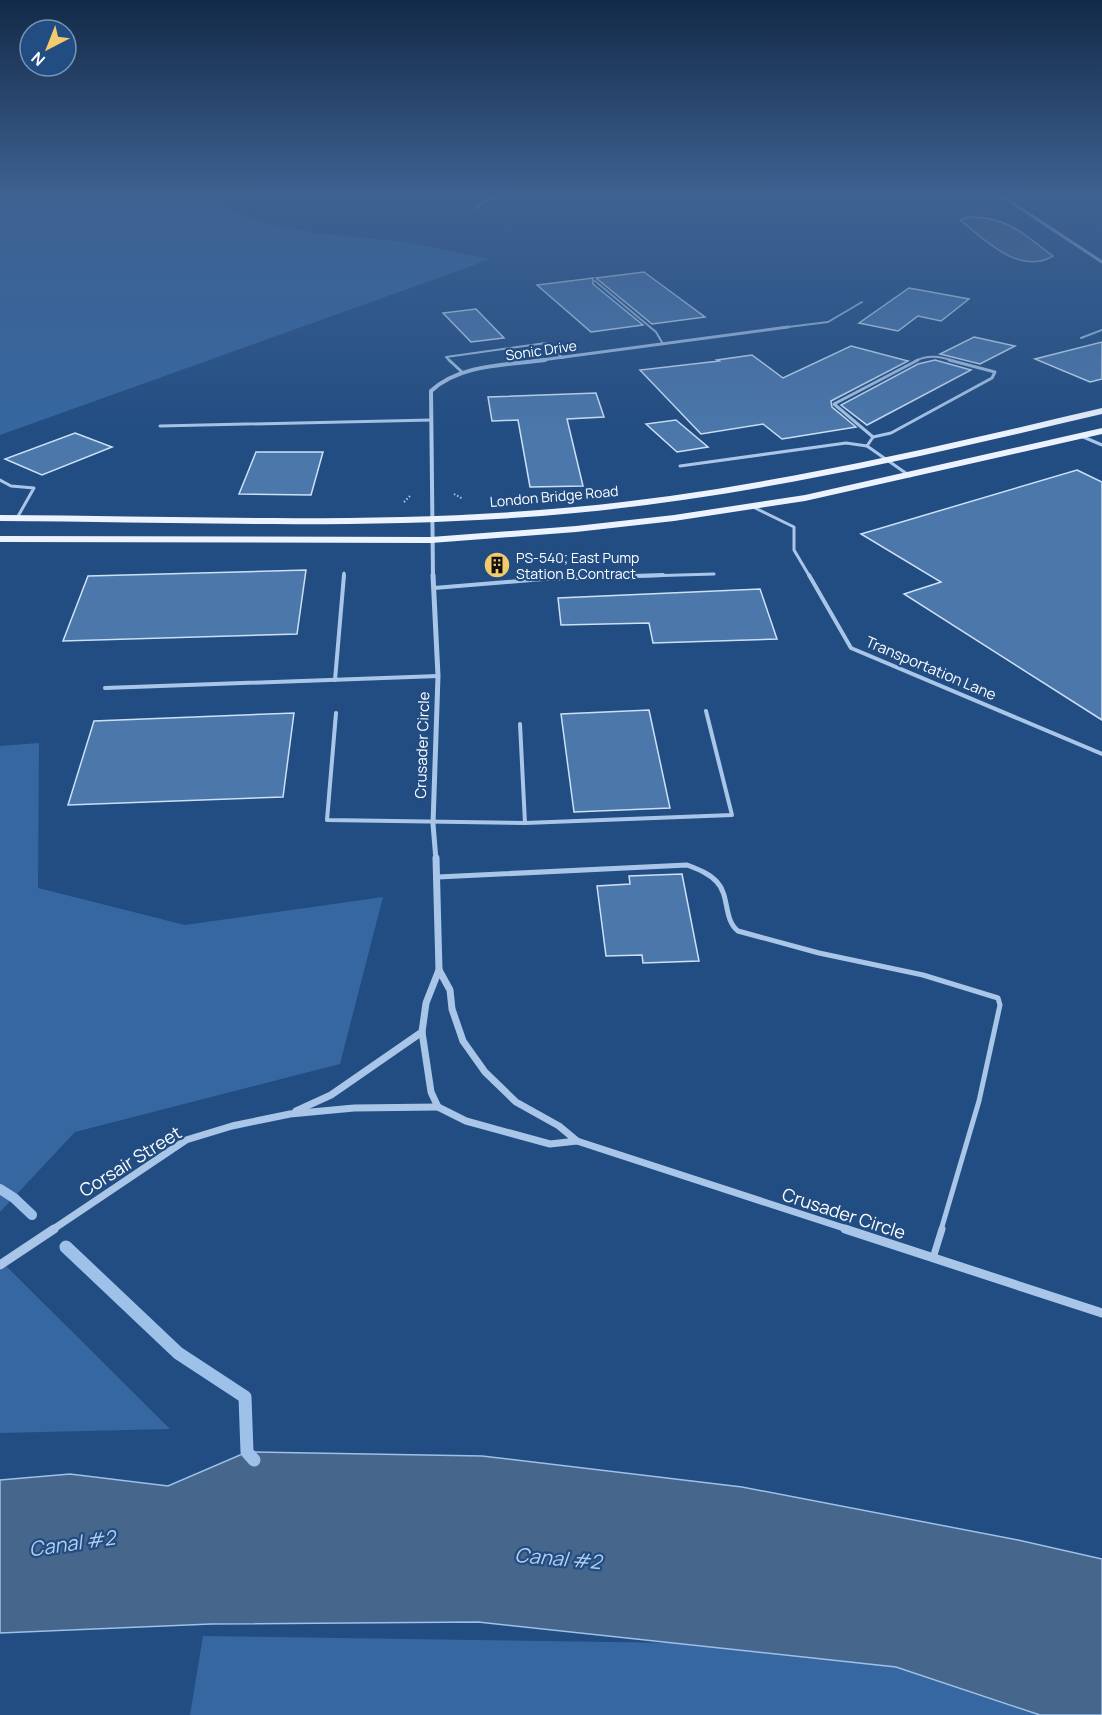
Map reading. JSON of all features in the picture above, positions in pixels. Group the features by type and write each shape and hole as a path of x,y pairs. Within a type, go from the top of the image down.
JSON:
{"main road":[{"name":"London Bridge Road","path":"0,518 432,520 574,510 684,498 773,484 887,461 1102,411"},
{"path":"0,539 431,540 639,522 753,507 837,492 1102,431"}],"street":[{"name":"Sonic Drive","path":"432,520 431,391 444,379 462,372 788,327"},
{"name":"Crusader Circle","path":"432,520 438,676 433,824 438,877 439,970 426,1003 422,1032 431,1092 438,1107 466,1121 550,1144 577,1142 1102,1313"},
{"name":"Crusader Circle","path":"439,970 450,990 452,1009 463,1041 485,1072 516,1102 559,1126 577,1142"},
{"name":"Corsair Street","path":"290,1114 331,1095 422,1032"},
{"name":"Corsair Street","path":"0,1265 186,1140 232,1126 290,1114 354,1108 438,1107"}],"lane":[{"path":"595,281 656,332 663,344"},
{"path":"788,327 827,324 839,319 862,302"},
{"path":"1081,338 1102,330"},
{"path":"462,372 446,357 546,343 562,358"},
{"path":"867,446 873,437 902,427 992,378 994,372 936,356 924,356 834,404 834,407 873,437"},
{"path":"160,426 431,420"},
{"path":"1081,436 1102,445"},
{"path":"681,466 846,443 867,446 910,476"},
{"path":"0,480 11,486 34,488 17,518"},
{"name":"Transportation Lane","path":"753,507 794,527 794,550 852,648 1102,754"},
{"path":"335,680 344,573"},
{"path":"434,588 543,579 714,574"},
{"path":"105,688 438,676"},
{"path":"336,713 327,820 433,824 525,824 732,815 706,711"},
{"path":"520,724 525,824"},
{"path":"438,877 687,865 717,879 725,893 731,926 738,931 819,953 923,975 998,998 1000,1005 979,1101 933,1258"}],"shaded area":[{"path":"0,276 443,276 0,435"},
{"path":"39,743 38,888 185,925 383,897 340,1064 75,1132 0,1212 0,746"},
{"path":"0,1260 170,1429 0,1433"},
{"path":"203,1636 879,1646 1057,1715 190,1715"}],"water":[{"name":"Canal #2","path":"247,1452 482,1456 742,1487 1018,1540 1102,1559 1102,1715 1040,1715 896,1667 478,1622 211,1624 0,1633 0,1480 70,1474 168,1486"}],"building":[{"path":"649,276 705,317 652,324 596,278"},
{"path":"593,278 593,284 643,325 591,332 537,285"},
{"path":"909,288 969,299 941,321 918,316 898,331 859,323"},
{"path":"476,309 504,338 471,342 443,313"},
{"path":"974,337 1015,346 980,364 940,354"},
{"path":"1102,342 1102,379 1090,382 1035,359"},
{"path":"851,346 908,361 831,401 832,407 856,427 782,439 763,424 701,434 640,370 752,355 783,378"},
{"path":"935,360 971,370 867,425 841,405 918,364"},
{"path":"596,393 604,417 567,419 583,486 530,487 518,420 492,421 488,397"},
{"path":"676,420 708,447 677,452 646,424"},
{"path":"75,433 112,447 42,475 5,459"},
{"path":"256,452 323,452 311,495 239,494"},
{"path":"1077,470 1102,482 1102,720 904,594 941,582 861,534"},
{"path":"306,570 297,634 63,641 88,576"},
{"path":"760,589 777,639 653,643 649,623 561,625 558,598"},
{"path":"649,710 670,808 574,812 561,714"},
{"path":"294,713 283,797 68,805 94,721"},
{"path":"682,874 699,961 643,963 642,955 606,956 597,886 630,884 629,876"}],"waterway":[{"path":"0,1189 14,1198 32,1215"},
{"path":"66,1247 178,1353 245,1397 247,1452 254,1460"}],"place":[{"name":"PS-540; East Pump Station B Contract","path":"497,565"}]}
